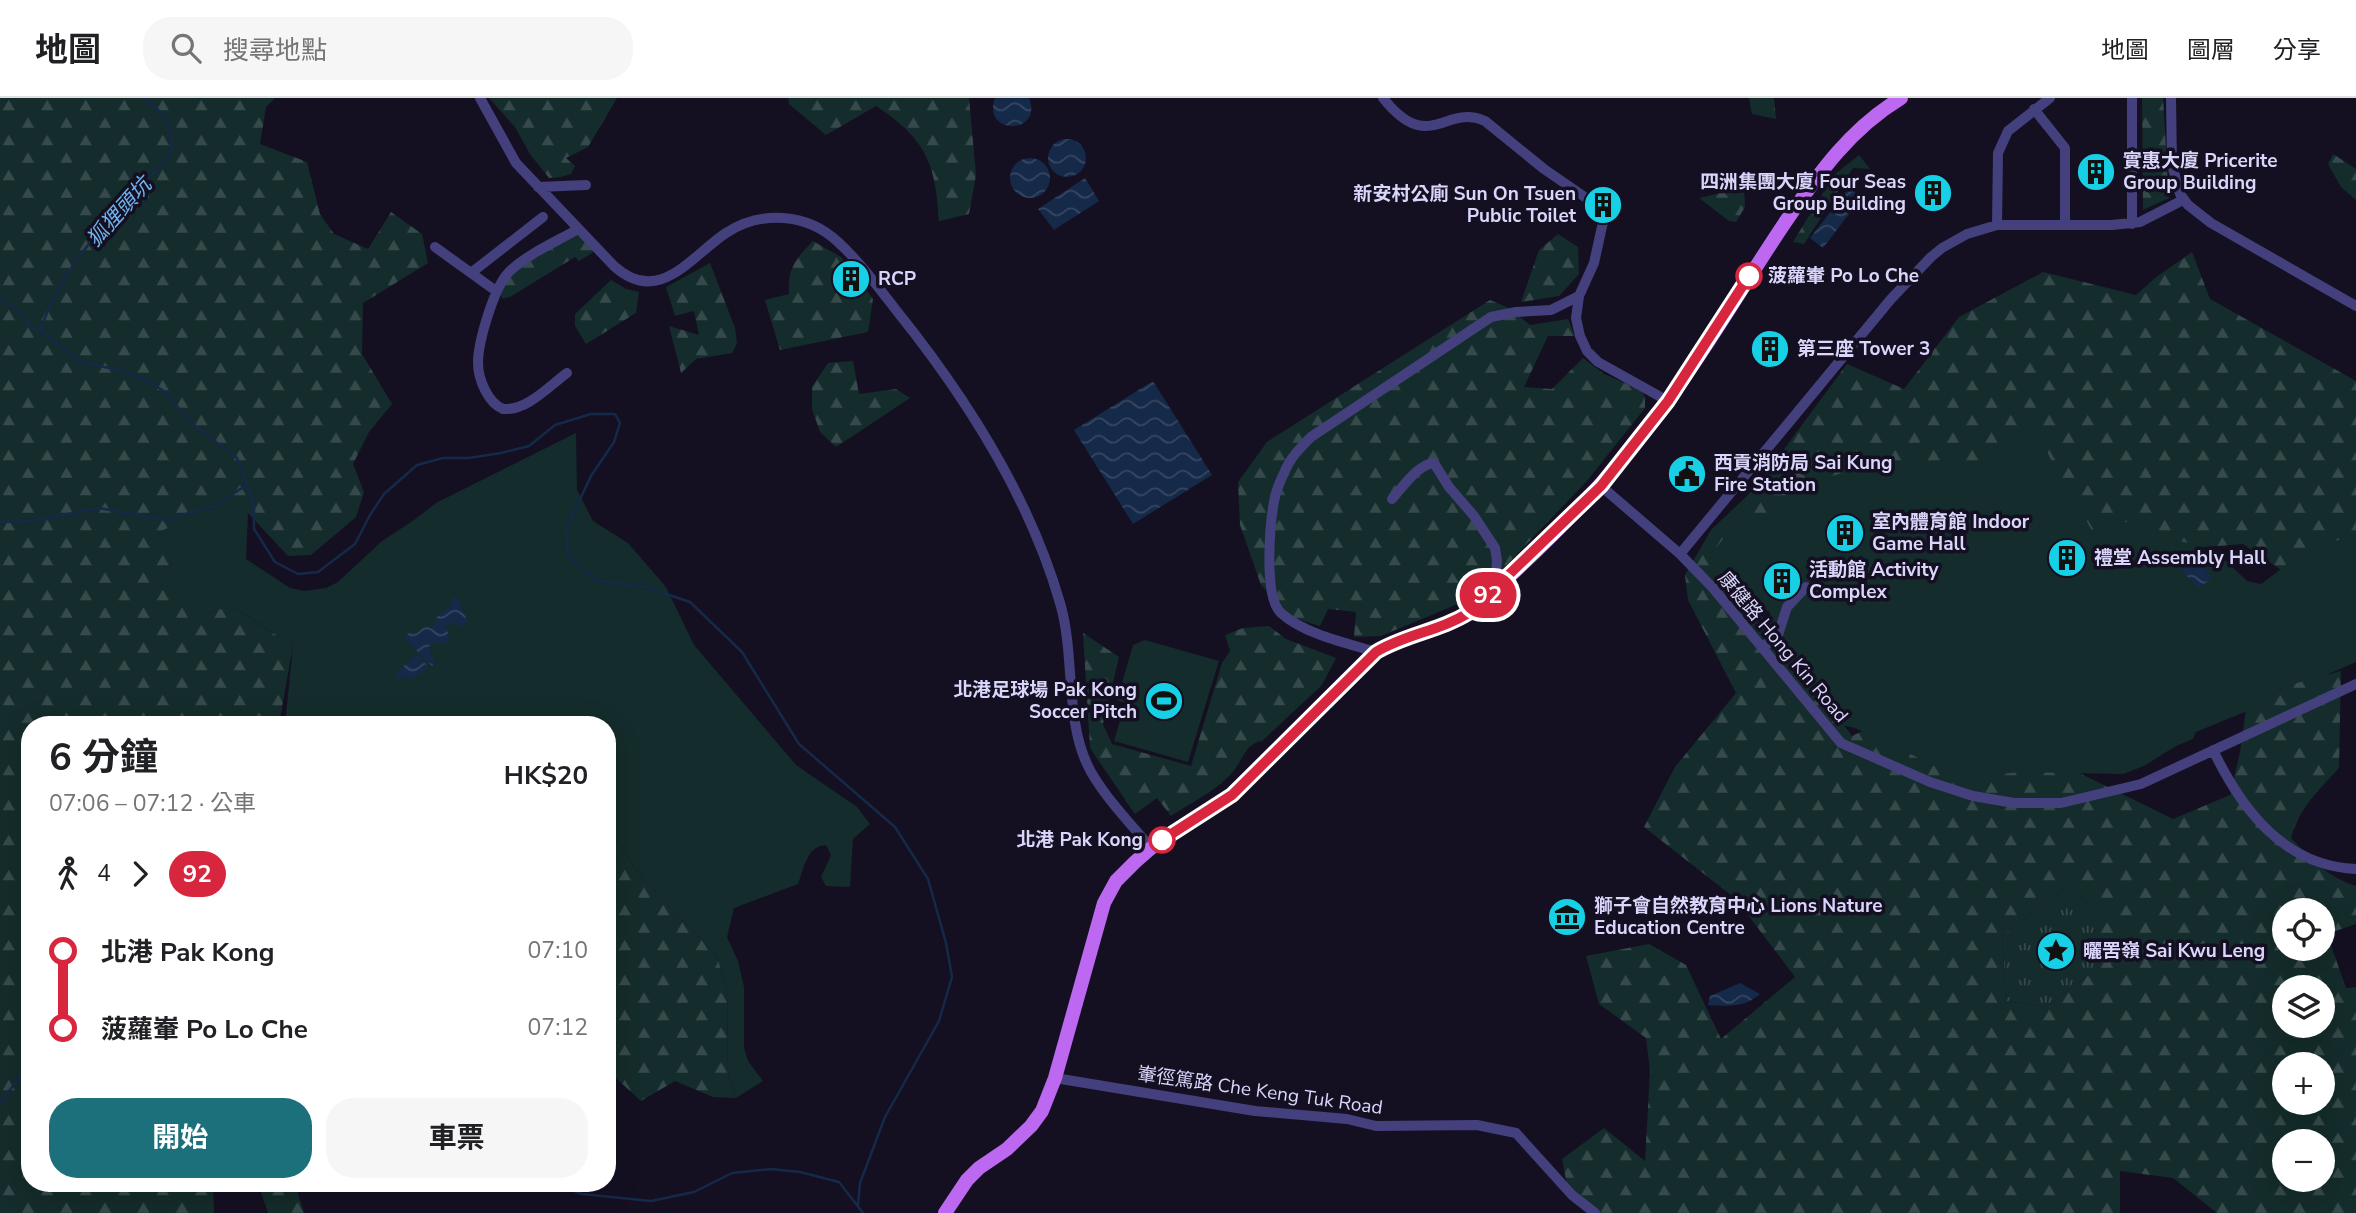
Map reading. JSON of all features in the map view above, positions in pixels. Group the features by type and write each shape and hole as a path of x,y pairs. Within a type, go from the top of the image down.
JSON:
{"main road":[{"path":"945,1213 967,1180 979,1168 1007,1149 1042,1111 1055,1079 1104,904 1116,881 1151,848 1232,795 1376,652 1395,641 1453,622 1470,612 1601,486 1668,401 1821,170 1862,126 1901,98"}],"street":[{"path":"480,98 516,163 620,272 629,277 645,281 661,280 673,275 730,230 765,218 788,218 804,222 828,233 848,251 937,360 1001,465 1027,514 1046,560 1062,611 1077,731 1084,757 1094,777 1151,848"},
{"path":"1383,98 1394,112 1418,126 1443,124 1462,117 1479,118 1589,200 1603,222 1594,262 1578,296 1576,318 1580,336 1587,351 1598,362 1668,401"},
{"path":"1997,225 1998,153 2008,131 2050,98"},
{"path":"2132,98 2132,223"},
{"path":"2171,98 2172,165 2183,200 2211,223 2356,306"},
{"path":"2034,109 2065,148 2065,225"},
{"path":"538,187 586,185"},
{"path":"1680,554 1891,299 1931,257 1967,234 1997,225 2132,223 2149,219 2183,200"},
{"path":"471,273 543,217"},
{"path":"567,373 516,408 503,409 495,404 480,379 478,361 496,291 507,274 578,229"},
{"path":"435,247 496,291"},
{"path":"1376,652 1322,636 1279,613 1274,604 1270,587 1270,538 1275,496 1285,469 1311,437 1491,317 1551,310 1578,296"},
{"path":"1392,499 1422,468 1428,463 1434,463 1449,488 1474,516 1495,548 1495,589"},
{"name":"康健路 Hong Kin Road","path":"1601,486 1680,554 1713,588 1841,743 1930,782 1973,796 2014,803 2062,803 2141,784 2356,684"},
{"path":"1762,648 1778,635 1787,607 1806,587"},
{"path":"2213,750 2240,799 2278,841 2314,862 2356,869"},
{"name":"輋徑篤路 Che Keng Tuk Road","path":"1055,1079 1255,1111 1347,1119 1376,1126 1477,1125 1516,1133 1572,1195 1595,1213"}],"green space":[{"path":"0,98 275,98 266,107 260,144 307,162 320,214 334,234 368,249 391,212 422,234 428,263 363,303 362,354 392,404 369,432 353,464 364,492 356,517 311,555 288,556 248,513 238,497 231,605 293,646 280,716 21,716 21,1192 213,1192 214,1213 0,1213"},
{"path":"489,98 617,98 588,147 566,158 575,166 571,174 549,178 530,154 515,127"},
{"path":"788,98 969,98 976,175 969,214 939,221 935,183 925,154 906,129 876,106 826,135 789,104"},
{"path":"1749,98 1774,98 1776,119 1752,114"},
{"path":"2142,98 2163,98 2169,198 2143,210"},
{"path":"2333,154 2356,169 2356,200 2341,187 2328,164"},
{"path":"1859,155 1870,169 1853,168 1804,244 1793,242 1834,175"},
{"path":"1744,188 1745,207 1736,222 1729,221 1699,198"},
{"path":"580,231 597,250 579,261 575,257 510,297 502,299 500,290 513,272"},
{"path":"1558,234 1578,247 1579,274 1559,296 1521,302 1539,250"},
{"path":"813,241 841,257 873,299 868,332 780,350 765,300 789,294 794,264"},
{"path":"2192,252 2210,299 2356,381 2356,597 2300,583 2243,544 1737,584 1852,736 1929,699 2173,819 2230,795 2240,752 2248,695 2341,671 2339,768 2304,808 2291,838 2328,872 2356,886 2356,924 2335,931 2335,898 2272,898 2272,961 2335,961 2335,957 2346,988 2356,987 2356,1213 2217,1213 2173,1178 2120,1171 2120,1213 1599,1213 1567,1185 1562,1159 1604,1128 1645,1161 1650,1071 1646,1038 1599,1004 1586,956 1649,944 1686,965 1721,1039 1795,977 1736,899 1644,827 1675,767 1736,693 1688,600 1685,575 1711,530 1747,496 1767,472 1847,364 1904,389 1959,317 2043,272 2136,295","holes":["2071,884 2093,909 2097,969 2047,1007 2006,1001 2002,936"]},
{"path":"710,263 735,328 737,343 732,353 696,359 681,373 669,326 699,335 694,311 675,316 666,287"},
{"path":"611,280 626,289 639,292 636,313 586,344 575,326 575,314"},
{"path":"1490,300 1509,308 1530,325 1568,319 1575,336 1548,336 1524,387 1552,389 1583,358 1604,374 1641,390 1645,397 1645,408 1586,482 1477,596 1381,636 1354,637 1356,612 1328,609 1320,626 1291,617 1261,585 1240,525 1238,482 1267,442"},
{"path":"853,361 859,394 896,389 910,398 836,447 820,432 812,409 812,387 828,363"},
{"path":"2028,426 2035,439 2042,442 2091,529 2100,532 2126,522 2139,521 2172,539 2192,544 2205,557 2214,561 2224,559 2247,581 2261,584 2310,550 2356,534 2356,662 2324,676 2285,686 2247,711 2196,732 2193,739 2144,766 2123,774 2021,772 1971,777 1936,767 1855,728 1842,725 1800,686 1780,662 1782,644 1770,630 1770,612 1755,605 1710,555 1739,520 1752,522 1785,515 1802,495 1821,479 1863,467 1912,465 1951,467 1958,470 1994,452 2004,439"},
{"path":"576,433 577,490 593,521 628,543 666,587 694,645 796,765 857,807 870,824 853,839 850,887 826,886 821,877 831,855 826,845 820,846 810,854 798,884 734,908 727,937 738,961 744,987 744,1048 748,1061 763,1081 736,1098 728,1072 727,990 717,956 641,877 616,840 616,716 286,716 293,646 231,605 189,621 159,532 238,496 248,513 246,559 290,588 304,591 326,588 338,582 382,541 436,503"},
{"path":"1269,626 1286,639 1336,658 1322,685 1262,741 1249,748 1235,769 1214,789 1171,816 1157,798 1135,814 1090,748 1083,633 1119,657 1103,724 1112,744 1191,766 1222,663 1230,651 1225,635 1243,628"},
{"name":"北港足球場 Pak Kong Soccer Pitch","path":"1145,640 1219,661 1188,762 1114,741 1125,703 1117,700 1133,645"},
{"path":"616,840 641,877 717,956 727,990 728,1072 736,1098 713,1097 675,1081 641,1101 616,1078"},
{"path":"2071,884 2093,909 2097,969 2047,1007 2006,1001 2002,936"},
{"path":"261,1192 298,1192 304,1213 268,1213"}],"water":[{"path":"995,98 1029,98 1031,110 1028,119 1012,126 1004,124 997,119 993,110"},
{"path":"1067,139 1081,144 1086,158 1081,172 1067,177 1053,172 1048,158 1053,144"},
{"path":"1030,158 1044,164 1050,178 1044,192 1030,198 1016,192 1010,178 1016,164"},
{"path":"1085,178 1099,201 1054,230 1038,209"},
{"path":"1849,188 1862,197 1823,248 1810,238"},
{"path":"1153,381 1212,475 1133,524 1074,430"},
{"path":"2188,550 2212,577 2199,589 2174,562"},
{"path":"452,597 459,597 468,622 459,627 454,622 445,626 450,637 444,645 438,641 428,647 435,663 432,666 404,638 410,632 417,633 426,625 431,629 436,618 451,605"},
{"path":"416,654 429,667 411,680 398,678 395,675"},
{"path":"1740,983 1760,994 1742,1004 1708,1005 1710,996"}],"waterway":[{"name":"狐狸頭坑","path":"41,329 63,280 78,258 168,157 171,148 168,123 158,109 143,98"},
{"path":"0,298 18,310 31,328 40,330 80,362 119,370 150,382 165,392 191,423 237,458 254,505 254,529 275,562 298,574 318,572 355,544 384,494 417,465 443,458 469,458 529,446 555,425 591,414 615,414 620,423 614,442 591,476 566,529 568,555 595,580 645,587 690,602 742,652 799,744 895,827 928,879 946,943 952,977 939,1021 885,1117 860,1183 858,1205"},
{"path":"0,522 31,521 99,508 164,520 215,506 245,486"},
{"path":"0,1102 21,1076"},
{"path":"577,1192 651,1201 694,1192 732,1173 771,1169 800,1172 839,1182 863,1213"}],"bus line":[{"name":"92","path":"1162,840 1232,795 1376,652 1402,638 1446,626 1470,612 1589,500 1668,401 1749,276"}],"place":[{"name":"實惠大廈 Pricerite Group Building","path":"2096,172"},
{"name":"四洲集團大廈 Four Seas Group Building","path":"1933,193"},
{"name":"新安村公廁 Sun On Tsuen Public Toilet","path":"1603,205"},
{"name":"菠蘿輋 Po Lo Che","path":"1749,276"},
{"name":"RCP","path":"851,279"},
{"name":"第三座 Tower 3","path":"1770,349"},
{"name":"西貢消防局 Sai Kung Fire Station","path":"1687,474"},
{"name":"室內體育館 Indoor Game Hall","path":"1845,533"},
{"name":"禮堂 Assembly Hall","path":"2067,558"},
{"name":"活動館 Activity Complex","path":"1782,581"},
{"name":"北港足球場 Pak Kong Soccer Pitch","path":"1164,701"},
{"name":"北港 Pak Kong","path":"1162,840"},
{"name":"獅子會自然教育中心 Lions Nature Education Centre","path":"1567,917"},
{"name":"曬罟嶺 Sai Kwu Leng","path":"2056,951"}]}
